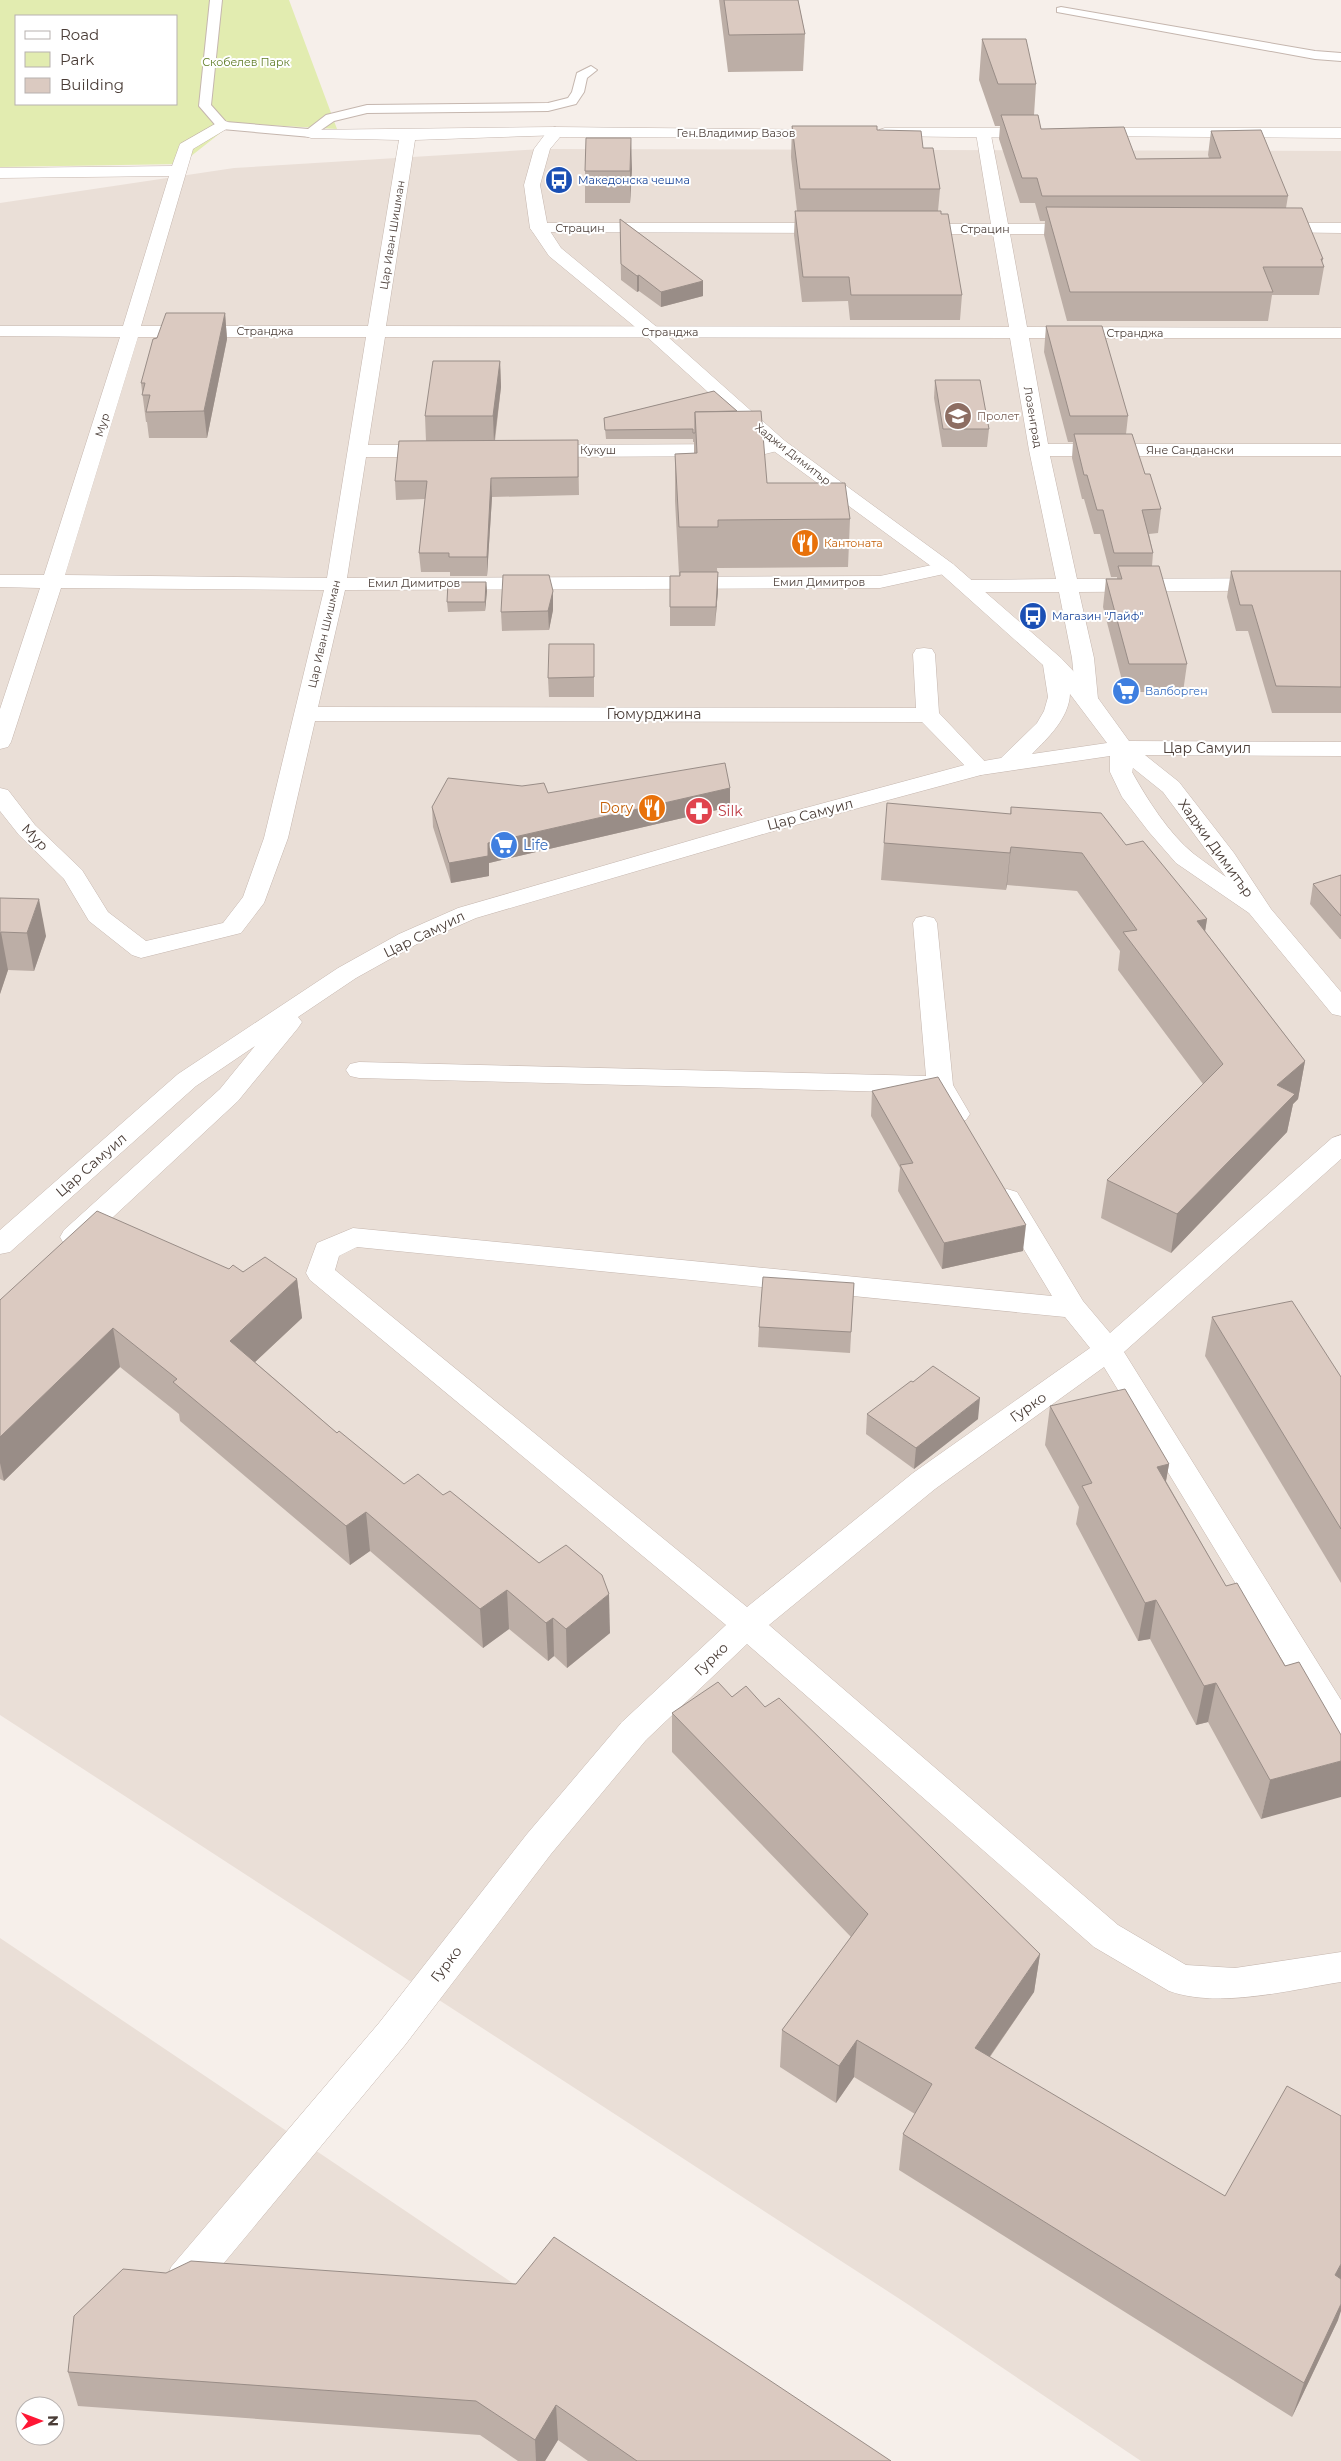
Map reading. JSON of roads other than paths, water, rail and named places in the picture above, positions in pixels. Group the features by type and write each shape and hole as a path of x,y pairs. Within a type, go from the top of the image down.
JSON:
{"street":[{"name":"Мур","path":"0,742 54,582 132,330 186,146 222,125"},
{"name":"Ген.Владимир Вазов","path":"311,133 408,135 555,132 844,133"},
{"name":"Хаджи Димитър","path":"555,132 542,149 532,185 539,228 555,252 652,332 778,445 946,568 1053,664 1087,699 1122,748 1171,787 1226,858 1261,913 1341,1008"},
{"path":"864,133 1054,133"},
{"name":"Лозенград","path":"984,133 1039,450 1083,658 1087,699"},
{"path":"1074,133 1341,133"},
{"name":"Цар Иван Шишман","path":"74,875 98,916 141,950 232,928 255,898 276,838 336,584 408,135"},
{"path":"0,172 179,171"},
{"name":"Страцин","path":"539,228 854,228"},
{"name":"Страцин","path":"893,228 1096,228"},
{"path":"1253,228 1341,228"},
{"name":"Странджа","path":"0,331 1341,333"},
{"name":"Кукуш","path":"523,451 758,450 778,445"},
{"name":"Яне Сандански","path":"1039,450 1341,450"},
{"path":"357,451 455,451"},
{"name":"Емил Димитров","path":"0,581 336,584 880,582 946,568"},
{"path":"967,586 1341,584"},
{"path":"924,654 928,715 980,768"},
{"path":"1010,762 1042,730 1058,702 1058,689 1053,664"},
{"name":"Гюмурджина","path":"306,714 928,715"},
{"name":"Хаджи Димитър","path":"1122,748 1121,772 1134,797 1157,828 1184,858 1261,913"},
{"name":"Цар Самуил","path":"0,1245 187,1080 347,973 408,939 467,913 759,827 980,768 1010,762 1122,748 1341,749"},
{"name":"Мур","path":"0,795 27,830 74,875"},
{"path":"925,923 940,1085 969,1134"},
{"name":"Цар Самуил","path":"57,1252 229,1096 307,1000"},
{"path":"360,1070 940,1085"},
{"name":"Гурко","path":"185,2280 392,2034 539,1844 634,1731 746,1625 924,1482 1108,1350 1341,1144"},
{"path":"993,1175 1073,1308 1108,1350 1341,1728"},
{"path":"1073,1308 353,1237 327,1250 320,1273 746,1625 1106,1936 1181,1980 1235,1983 1341,1967"}],"lane":[{"path":"216,0 205,106 222,125 311,133 330,118 367,108 548,107 572,101 578,92 581,76 591,70"},
{"path":"1061,10 1315,56 1341,56"}],"place":[{"name":"Македонска чешма","path":"559,180"},
{"name":"Пролет","path":"958,416"},
{"name":"Кантоната","path":"805,543"},
{"name":"Магазин \"Лайф\"","path":"1033,616"},
{"name":"Валборген","path":"1126,691"},
{"name":"Dory","path":"652,808"},
{"name":"Silk","path":"699,811"},
{"name":"Life","path":"504,845"}],"park label":[{"name":"Скобелев Парк","path":"246,62"}]}
